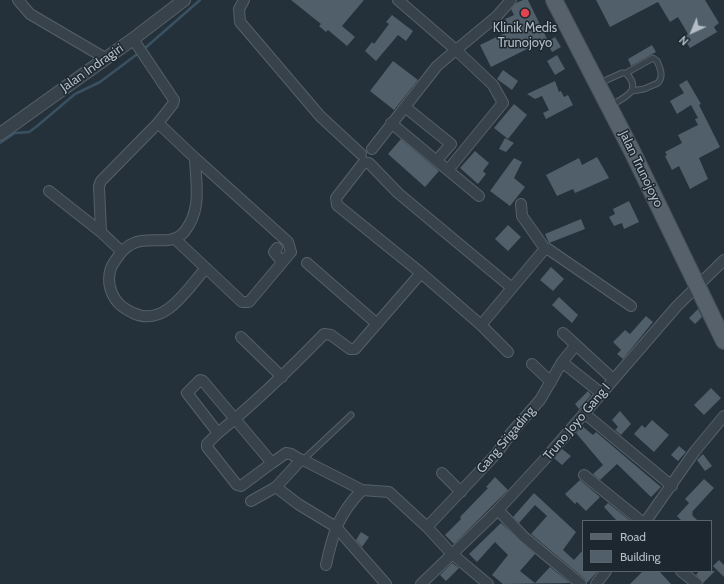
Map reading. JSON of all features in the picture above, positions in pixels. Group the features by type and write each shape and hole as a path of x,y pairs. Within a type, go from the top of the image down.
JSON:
{"main road":[{"name":"Jalan Trunojoyo","path":"554,0 598,84 724,340"}],"street":[{"path":"18,0 30,14 105,58"},
{"name":"Jalan Indragiri","path":"0,134 105,58 135,43 184,0"},
{"path":"244,0 239,9 240,22 320,116 398,193 512,288"},
{"path":"398,0 456,50 493,85 503,103 448,170"},
{"path":"365,160 373,161 376,157 375,152 372,149 436,66 497,16 511,0"},
{"path":"101,232 99,186 101,181 158,123 173,104 174,100 135,43"},
{"path":"405,107 450,144 437,160"},
{"path":"158,123 288,242 291,252 249,302 245,303 242,302 175,239"},
{"path":"391,123 479,196"},
{"path":"195,158 196,211 185,232 175,239 138,242 121,252 110,268 109,284 116,301 124,309 142,317 152,317 166,312 206,268"},
{"path":"365,160 336,198 336,205 421,273 481,325 508,352"},
{"path":"49,191 101,232 121,252"},
{"path":"521,204 522,216 546,250 548,249 631,306"},
{"path":"277,248 274,252 282,262"},
{"path":"481,325 546,250"},
{"name":"Truno Joyo Gang I","path":"421,584 498,510 697,286 724,260"},
{"path":"307,263 376,324"},
{"path":"421,273 352,350 331,335 324,334 282,377 218,433 207,444 207,447 238,486 243,485 286,453 291,454 362,490 389,492 427,527 452,553 488,584"},
{"path":"563,333 613,379"},
{"path":"241,338 282,377"},
{"name":"Gang Srigading","path":"427,527 496,453 511,433 540,400 562,362 576,345"},
{"path":"562,362 601,393"},
{"path":"532,364 551,382"},
{"path":"218,433 187,393 200,380 203,381 272,462"},
{"path":"584,412 672,486"},
{"path":"647,520 672,486 695,450 724,416"},
{"path":"252,501 276,487 302,460"},
{"path":"442,473 461,492"},
{"path":"584,475 640,520"},
{"path":"276,487 298,504 336,527 386,584"},
{"path":"326,565 336,527 349,504 362,490"},
{"path":"498,510 524,537 581,584"},
{"path":"596,584 605,572"},
{"path":"682,572 697,584"}],"lane":[{"path":"598,84 622,73 626,73 653,58 657,61 662,75 658,83 644,89 632,91 609,106"},
{"path":"626,73 634,86 632,91"},
{"path":"302,460 350,415"}],"building":[{"path":"291,0 364,0 342,26 355,37 347,46 328,30 326,32 319,26 321,24"},
{"path":"523,0 528,0 547,39 491,67 480,45 511,30 505,19 514,15 511,9 516,3"},
{"path":"596,0 705,0 719,23 714,27 717,32 690,48 683,37 688,34 678,17 670,22 658,2 610,27"},
{"path":"392,15 413,31 406,41 398,35 376,61 365,51 372,42 374,44 389,24 386,22"},
{"path":"555,37 561,47 552,52 547,42"},
{"path":"652,45 656,52 631,66 628,59"},
{"path":"557,55 565,69 555,75 547,61"},
{"path":"393,61 418,80 394,110 370,91"},
{"path":"503,70 518,81 512,90 497,79"},
{"path":"687,80 701,104 699,105 720,147 699,158 708,179 690,189 679,166 672,170 665,156 667,155 665,152 682,143 678,135 698,125 695,119 698,118 691,105 677,114 670,101 684,93 679,85"},
{"path":"555,81 559,92 561,91 564,97 568,95 573,105 546,119 543,113 549,110 542,96 535,99 527,94"},
{"path":"514,104 527,115 508,139 494,128"},
{"path":"505,138 514,143 506,152 499,149"},
{"path":"401,139 439,171 425,187 388,154"},
{"path":"475,151 489,163 483,171 486,174 478,184 460,168"},
{"path":"597,157 609,178 575,193 573,189 557,196 546,175 579,158 582,165"},
{"path":"514,158 522,162 514,178 525,187 510,206 490,191"},
{"path":"629,201 639,222 624,229 622,223 614,226 609,217 615,214 613,209"},
{"path":"581,219 585,229 549,243 545,234"},
{"path":"508,225 521,237 508,251 495,239"},
{"path":"551,267 564,279 553,291 540,280"},
{"path":"559,297 578,315 572,323 552,305"},
{"path":"698,309 702,317 695,324 689,318"},
{"path":"646,316 653,322 623,359 617,354 621,350 613,342 625,330 630,334"},
{"path":"711,388 721,398 704,415 694,405"},
{"path":"588,391 591,395 579,409 575,404"},
{"path":"620,411 631,424 621,435 615,430 618,427 612,420"},
{"path":"652,420 669,435 654,452 634,434 642,425 645,428"},
{"path":"582,426 593,435 596,432 661,487 651,497 617,464 600,480 593,474 603,465 576,433"},
{"path":"679,446 686,452 678,461 671,455"},
{"path":"562,449 571,456 562,465 554,458"},
{"path":"703,454 712,466 705,471 697,460"},
{"path":"495,477 508,490 454,544 445,535 488,488 486,487"},
{"path":"704,479 714,488 692,512 692,515 697,520 681,520 677,516 689,503 685,499"},
{"path":"580,480 600,497 586,511 577,502 575,504 565,494"},
{"path":"534,493 576,532 563,550 574,560 582,551 582,572 597,572 587,583 585,579 531,534 547,516 535,505 519,523 513,517"},
{"path":"608,503 629,520 616,520 604,507"},
{"path":"501,523 535,554 520,571 535,583 550,567 570,583 503,584 492,575 508,555 495,542 477,562 469,554"},
{"path":"361,532 369,537 362,547 356,540"},
{"path":"719,560 724,565 724,577 713,566"},
{"path":"452,563 459,568 446,581 440,575"},
{"path":"715,571 703,583 696,575 698,572"},
{"path":"642,572 660,572 671,584 630,584"}],"waterway":[{"path":"144,49 200,0"},
{"path":"0,143 15,133 29,132 75,94 100,82 140,52"}],"place":[{"name":"Klinik Medis Trunojoyo","path":"525,13"}]}
